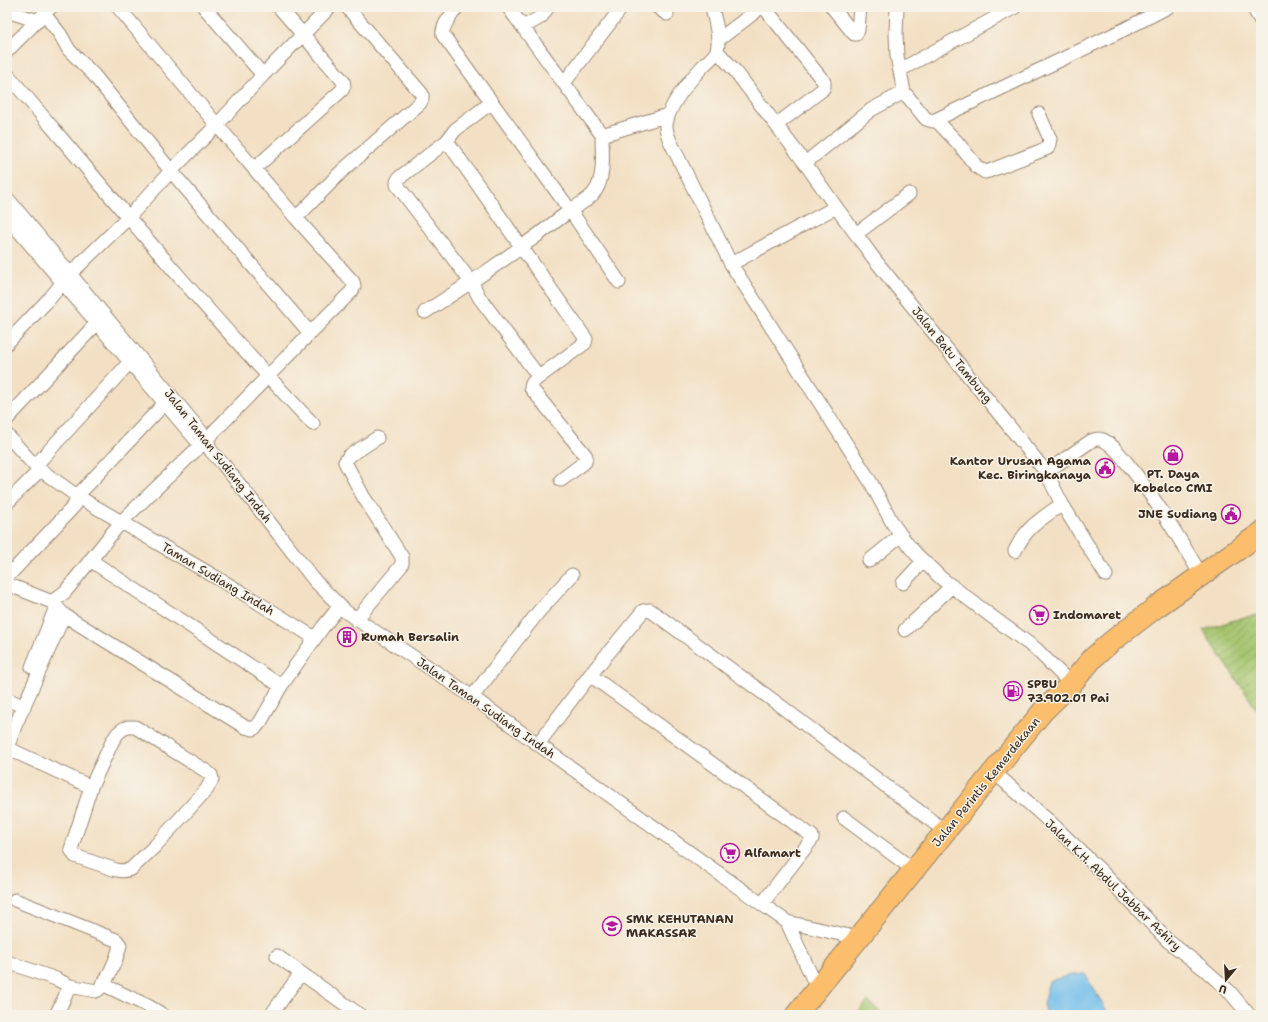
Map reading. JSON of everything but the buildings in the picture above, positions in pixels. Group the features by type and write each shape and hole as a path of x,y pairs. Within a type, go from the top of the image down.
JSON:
{"highway":[{"name":"Jalan Perintis Kemerdekaan","path":"796,1015 1044,711 1071,684 1093,658 1155,608 1261,533"}],"street":[{"path":"91,787 7,748 15,726 16,703 65,592 121,522 184,461 207,445 268,377 352,291 354,284 354,282 254,169 118,7"},
{"path":"204,7 262,75"},
{"path":"254,169 342,90 344,86 343,81 279,7"},
{"path":"8,341 50,298 67,278 128,218 171,170 217,125 262,75 330,7"},
{"path":"296,218 342,171 420,103 422,99 422,94 347,7"},
{"path":"457,7 444,27 442,33 443,35 570,210 618,282"},
{"path":"425,312 472,283 570,210 590,197 600,182 602,171 602,135 508,7"},
{"path":"523,27 541,17 548,7"},
{"path":"564,83 622,7"},
{"path":"712,7 718,46"},
{"path":"759,7 718,46 681,94 668,115 666,126 670,141 731,264 870,481 905,541 923,561 952,586 1036,649 1071,684"},
{"path":"764,7 824,82 822,90 776,125"},
{"path":"832,7 854,34 856,34 858,30 860,7"},
{"path":"897,7 897,56 904,92 926,120 933,121 1125,30 1168,7"},
{"path":"900,70 1016,7"},
{"path":"1253,7 1261,21"},
{"path":"7,11 44,14 69,50 93,74 171,170 310,333"},
{"path":"7,51 44,14"},
{"name":"Jalan Batu Tambung","path":"718,46 875,260 1046,472 1062,504 1106,575"},
{"path":"7,74 128,218 268,377 313,424"},
{"path":"805,163 871,110 904,92"},
{"path":"492,102 455,130 447,141 399,178 397,182 472,283 479,297 539,377"},
{"path":"936,120 957,142 977,167 985,172 1048,148 1050,139 1039,114"},
{"path":"602,135 668,115"},
{"path":"447,141 586,339 585,343 532,383 531,388 586,456 585,462 561,480"},
{"path":"856,234 910,194"},
{"name":"Jalan Taman Sudiang Indah","path":"7,198 67,278 255,503 315,581 356,620 472,697 787,922 858,938"},
{"path":"731,264 836,207"},
{"path":"7,217 67,278 97,323 165,403 207,445"},
{"path":"7,419 97,323"},
{"path":"7,503 130,362"},
{"path":"7,577 75,505 77,496 165,403"},
{"name":"Taman Sudiang Indah","path":"7,435 38,468 77,496 241,592 315,638"},
{"path":"356,620 401,566 403,560 363,496 345,462 349,456 377,438"},
{"path":"1046,472 1091,441 1097,439 1109,444 1144,484 1158,504 1201,575"},
{"path":"1015,552 1020,540 1032,526 1062,504"},
{"path":"869,561 901,535"},
{"path":"90,560 281,686"},
{"path":"903,583 923,561"},
{"path":"472,697 540,610 572,575"},
{"path":"7,584 57,608 245,727 253,728 257,726 281,686 340,606"},
{"path":"905,630 952,586"},
{"path":"538,744 590,675 643,611 650,610 778,704 945,831"},
{"path":"590,675 812,836 812,839 762,904"},
{"path":"128,727 135,727 211,775 212,779 207,789 155,846 128,871 116,870 75,856 71,849 91,787 113,740 118,733 128,727"},
{"name":"Jalan K.H. Abdul Jabbar Ashiry","path":"994,772 1050,822 1101,871 1168,941 1203,968 1229,991 1249,1015"},
{"path":"844,818 914,870"},
{"path":"7,962 56,979 70,986 96,991 99,990 107,978 119,951 120,945 118,941 15,900"},
{"path":"787,922 818,988"},
{"path":"277,956 360,1015"},
{"path":"271,1015 301,973"},
{"path":"102,984 148,1006 163,1015"},
{"path":"56,1015 70,986"}],"green space":[{"path":"1261,615 1261,716 1203,630 1244,617"},
{"path":"868,1001 881,1013 879,1015 856,1015"}],"water":[{"path":"1085,974 1108,1013 1114,1015 1046,1015 1043,1004 1049,981 1071,975"}],"place":[{"name":"PT. Daya Kobelco CMI","path":"1173,455"},
{"name":"Kantor Urusan Agama Kec. Biringkanaya","path":"1105,468"},
{"name":"JNE Sudiang","path":"1231,514"},
{"name":"Indomaret","path":"1039,615"},
{"name":"Rumah Bersalin","path":"347,637"},
{"name":"SPBU 73.902.01 Pai","path":"1013,691"},
{"name":"Alfamart","path":"730,853"},
{"name":"SMK KEHUTANAN MAKASSAR","path":"612,926"}]}
